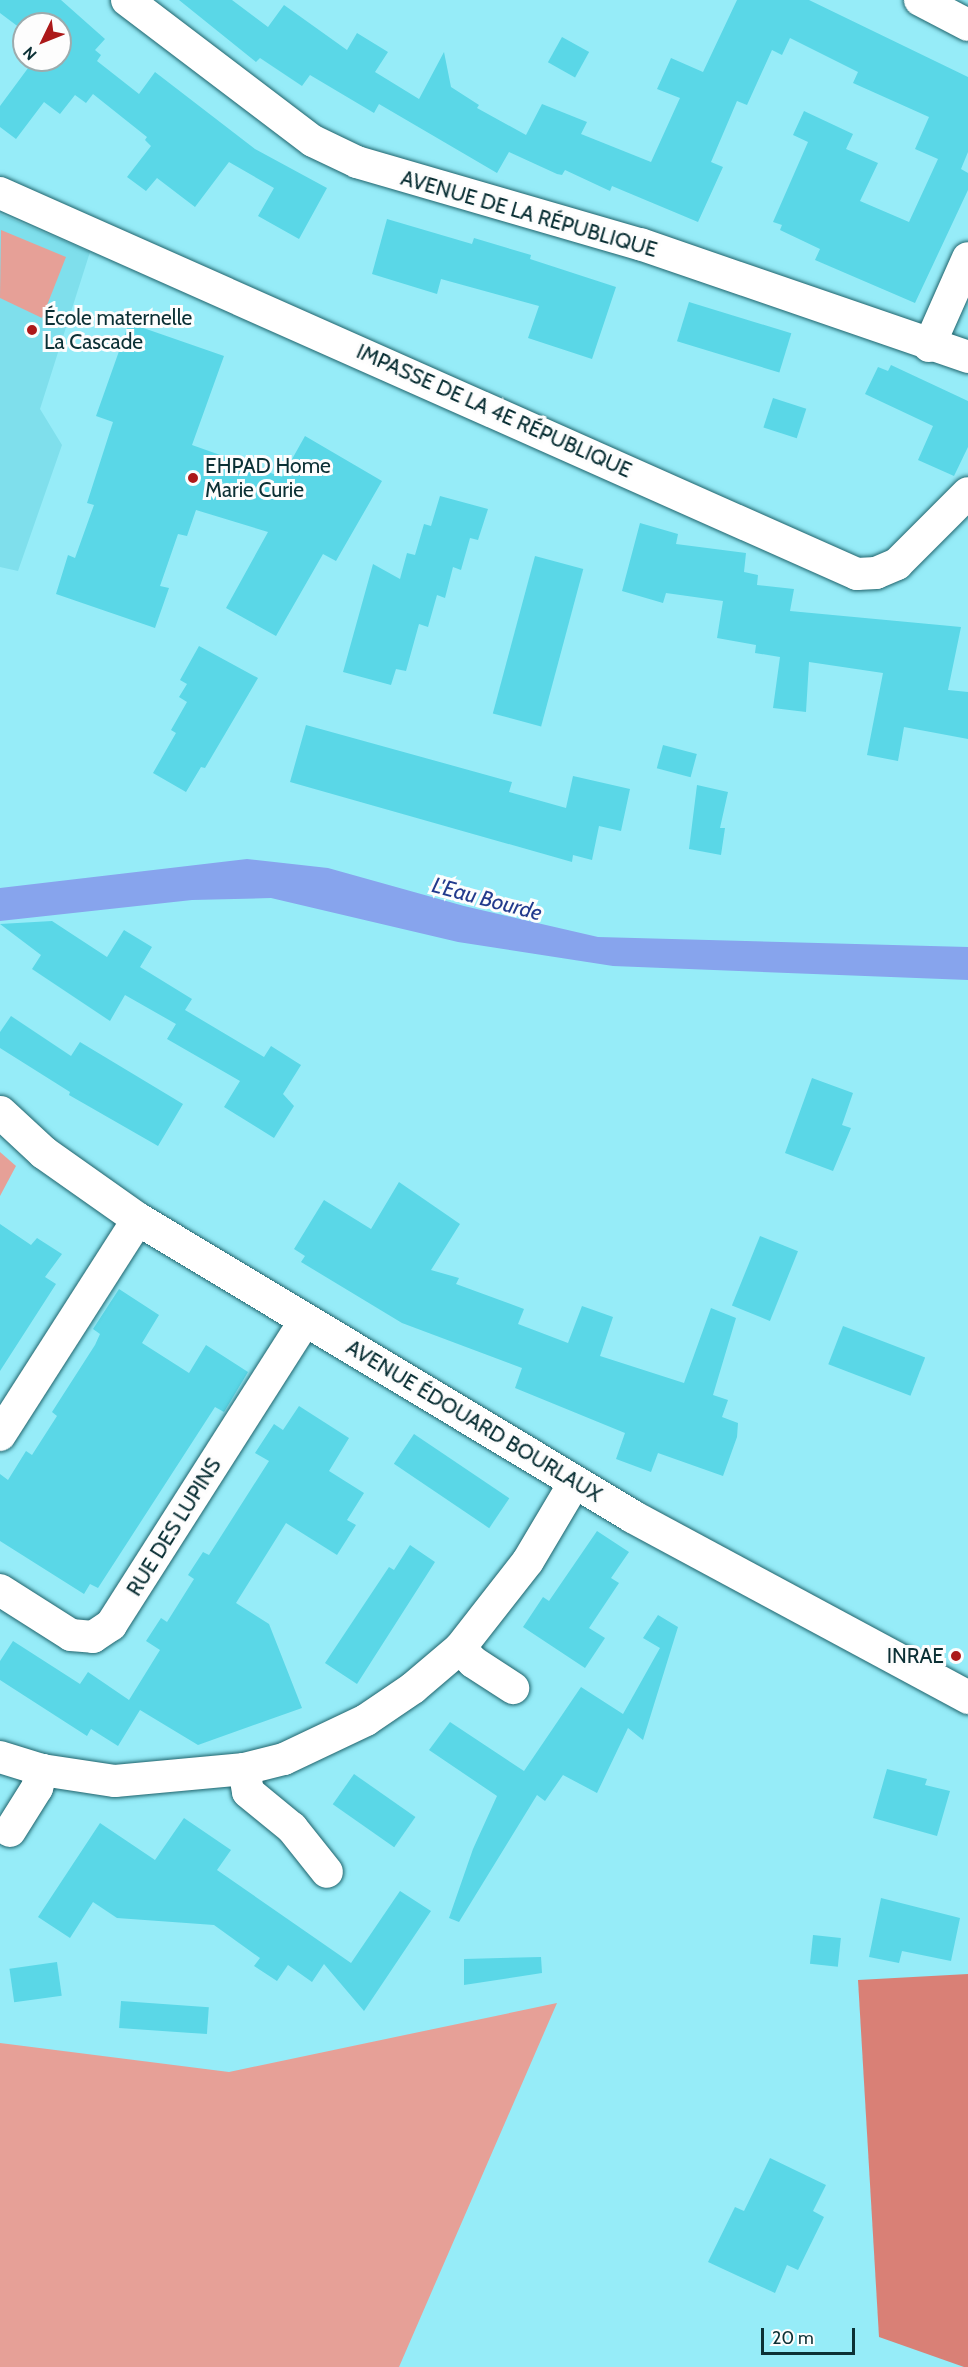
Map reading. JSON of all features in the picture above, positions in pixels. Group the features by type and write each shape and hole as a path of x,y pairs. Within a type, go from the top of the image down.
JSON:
{"street":[{"name":"AVENUE DE LA RÉPUBLIQUE","path":"127,0 313,141 357,162 640,244 929,346 968,357"},
{"path":"920,0 968,25"},
{"name":"IMPASSE DE LA 4E RÉPUBLIQUE","path":"0,193 856,574 876,573 897,564 968,493"},
{"path":"929,346 968,258"},
{"name":"AVENUE ÉDOUARD BOURLAUX","path":"0,1112 43,1152 138,1219 305,1320 575,1482 968,1697"},
{"path":"0,1435 138,1219"},
{"name":"RUE DES LUPINS","path":"0,1590 71,1635 93,1637 111,1625 305,1320"},
{"path":"0,1757 42,1770 115,1781 243,1769 284,1759 366,1720 460,1648 528,1561 575,1482"},
{"path":"460,1648 473,1662 513,1688"},
{"path":"243,1769 248,1792 292,1828 327,1872"},
{"path":"10,1831 37,1788 42,1770"}],"shaded area":[{"name":"École maternelle La Cascade","path":"0,214 90,252 40,409 62,445 18,571 0,567"},
{"path":"1,230 66,257 42,318 0,298"},
{"path":"247,859 328,868 464,906 598,937 968,947 968,980 613,966 458,942 271,898 192,900 0,921 0,888"},
{"path":"0,1152 16,1166 0,1196"},
{"path":"968,1974 968,2367 964,2367 879,2337 858,1980"},
{"path":"557,2003 399,2367 0,2367 0,2043 229,2072"}],"building":[{"path":"0,0 61,0 105,39 95,50 101,55 97,61 139,94 155,72 255,149 327,188 299,239 258,216 274,188 229,162 195,207 157,178 146,191 127,177 151,146 145,140 147,137 93,94 86,103 75,95 60,114 44,102 16,139 0,127 0,106 25,72 72,72 72,12 12,12 12,22 0,13"},
{"path":"179,0 232,0 268,27 284,5 347,50 357,33 388,52 375,72 419,99 444,52 451,87 479,105 477,108 526,135 542,104 587,122 581,134 651,162 680,98 657,89 671,58 703,72 737,0 809,0 968,77 968,152 961,169 968,173 968,190 915,303 815,260 820,249 780,230 782,225 773,222 808,142 793,135 804,111 853,134 846,149 878,163 860,201 909,222 938,159 915,149 929,117 853,83 858,72 790,38 782,55 772,50 747,105 737,101 711,162 723,167 698,222 612,186 610,191 565,170 562,175 557,174 509,152 497,173 379,104 374,113 310,75 302,86 260,58 256,62"},
{"path":"562,37 589,52 575,77 548,62"},
{"path":"387,219 472,244 474,238 531,255 530,259 616,287 592,359 528,338 539,306 441,279 437,294 372,274"},
{"path":"689,302 791,333 779,372 677,341"},
{"name":"EHPAD Home Marie Curie","path":"129,323 224,356 192,445 282,477 305,436 382,481 336,561 323,554 276,636 226,608 268,532 196,510 187,536 178,534 160,586 169,588 155,628 56,594 68,555 75,558 94,505 87,503 113,422 96,416"},
{"path":"891,365 968,401 968,447 954,476 918,460 933,426 865,394 878,367 888,371"},
{"path":"773,398 806,409 797,438 763,427"},
{"path":"440,496 488,509 478,540 470,538 461,570 453,567 445,598 437,595 428,627 419,624 406,671 396,669 391,685 343,672 373,564 400,579 407,553 415,555 424,524 431,526"},
{"path":"640,523 678,534 676,544 746,553 744,572 758,575 757,585 794,589 790,611 961,627 948,690 968,692 968,739 904,727 898,761 867,755 883,673 809,662 806,712 773,708 780,657 755,653 756,645 717,638 723,601 666,593 663,603 622,591"},
{"path":"535,556 583,569 541,726 493,713"},
{"path":"199,646 258,678 205,768 201,767 186,792 153,773 176,733 171,730 187,702 179,697 187,684 180,680"},
{"path":"306,725 512,782 509,792 566,808 573,776 630,789 621,831 599,826 592,860 573,855 572,862 290,782"},
{"path":"663,745 697,754 691,777 657,768"},
{"path":"697,785 728,792 720,828 725,828 721,855 689,849"},
{"path":"52,921 107,957 124,930 152,947 140,967 192,999 185,1010 264,1057 271,1046 301,1065 283,1094 294,1106 274,1138 224,1107 240,1081 167,1039 176,1024 125,995 110,1021 32,969 41,955 0,924"},
{"path":"11,1016 71,1056 80,1042 183,1104 158,1146 69,1095 70,1092 0,1048 0,1032"},
{"path":"812,1078 853,1093 842,1125 851,1128 833,1171 785,1153"},
{"path":"399,1182 460,1224 431,1270 459,1278 456,1284 524,1309 518,1324 568,1343 582,1306 613,1317 600,1356 684,1383 711,1308 736,1318 713,1395 728,1400 722,1417 738,1423 737,1437 723,1476 658,1453 651,1472 616,1459 625,1433 515,1388 522,1368 402,1323 301,1262 305,1256 294,1249 324,1200 371,1229"},
{"path":"0,1224 31,1245 37,1238 62,1254 45,1277 56,1284 0,1371"},
{"path":"760,1236 798,1251 770,1321 732,1306"},
{"path":"119,1289 159,1315 142,1343 189,1373 206,1345 248,1372 224,1412 215,1407 98,1588 90,1584 84,1594 0,1541 0,1474 8,1480 26,1451 32,1455 57,1416 52,1412 95,1345 100,1334 93,1329"},
{"path":"843,1326 925,1358 910,1396 828,1364"},
{"path":"299,1406 349,1438 329,1471 364,1493 347,1520 356,1525 337,1555 286,1523 236,1603 269,1624 302,1708 198,1745 140,1710 118,1746 91,1729 87,1736 0,1680 0,1661 13,1641 80,1684 88,1672 129,1700 160,1650 146,1641 161,1618 167,1622 194,1579 188,1575 203,1552 209,1555 269,1461 255,1453 274,1424 283,1430"},
{"path":"414,1434 509,1498 489,1528 394,1464"},
{"path":"597,1531 629,1552 611,1578 619,1583 589,1628 605,1638 585,1668 523,1627 543,1597 549,1601"},
{"path":"410,1545 435,1562 357,1684 325,1663 389,1567 394,1570"},
{"path":"658,1615 678,1627 643,1740 628,1728 597,1793 563,1775 545,1801 537,1795 459,1922 449,1918 473,1849 497,1796 429,1750 450,1722 524,1771 581,1687 623,1714 660,1648 643,1638"},
{"path":"887,1769 927,1779 925,1785 950,1791 937,1836 873,1818"},
{"path":"354,1774 415,1817 394,1847 333,1804"},
{"path":"184,1818 231,1850 217,1870 351,1963 400,1891 431,1911 364,2011 324,1964 312,1982 288,1965 277,1981 254,1966 260,1958 214,1925 117,1918 93,1902 70,1938 38,1917 100,1823 155,1860"},
{"path":"881,1898 960,1918 951,1961 902,1951 899,1963 869,1957"},
{"path":"813,1935 841,1938 838,1967 810,1964"},
{"path":"541,1957 542,1973 464,1985 464,1959"},
{"path":"57,1962 62,1996 14,2002 9,1969"},
{"path":"121,2001 209,2007 207,2034 119,2028"},
{"path":"770,2158 826,2185 813,2211 824,2217 798,2270 787,2265 775,2293 708,2262 735,2207 744,2211"}],"place":[{"name":"École maternelle La Cascade","path":"32,330"},
{"name":"EHPAD Home Marie Curie","path":"193,478"},
{"name":"INRAE","path":"956,1656"}],"water label":[{"name":"L'Eau Bourde","path":"487,899"}]}
